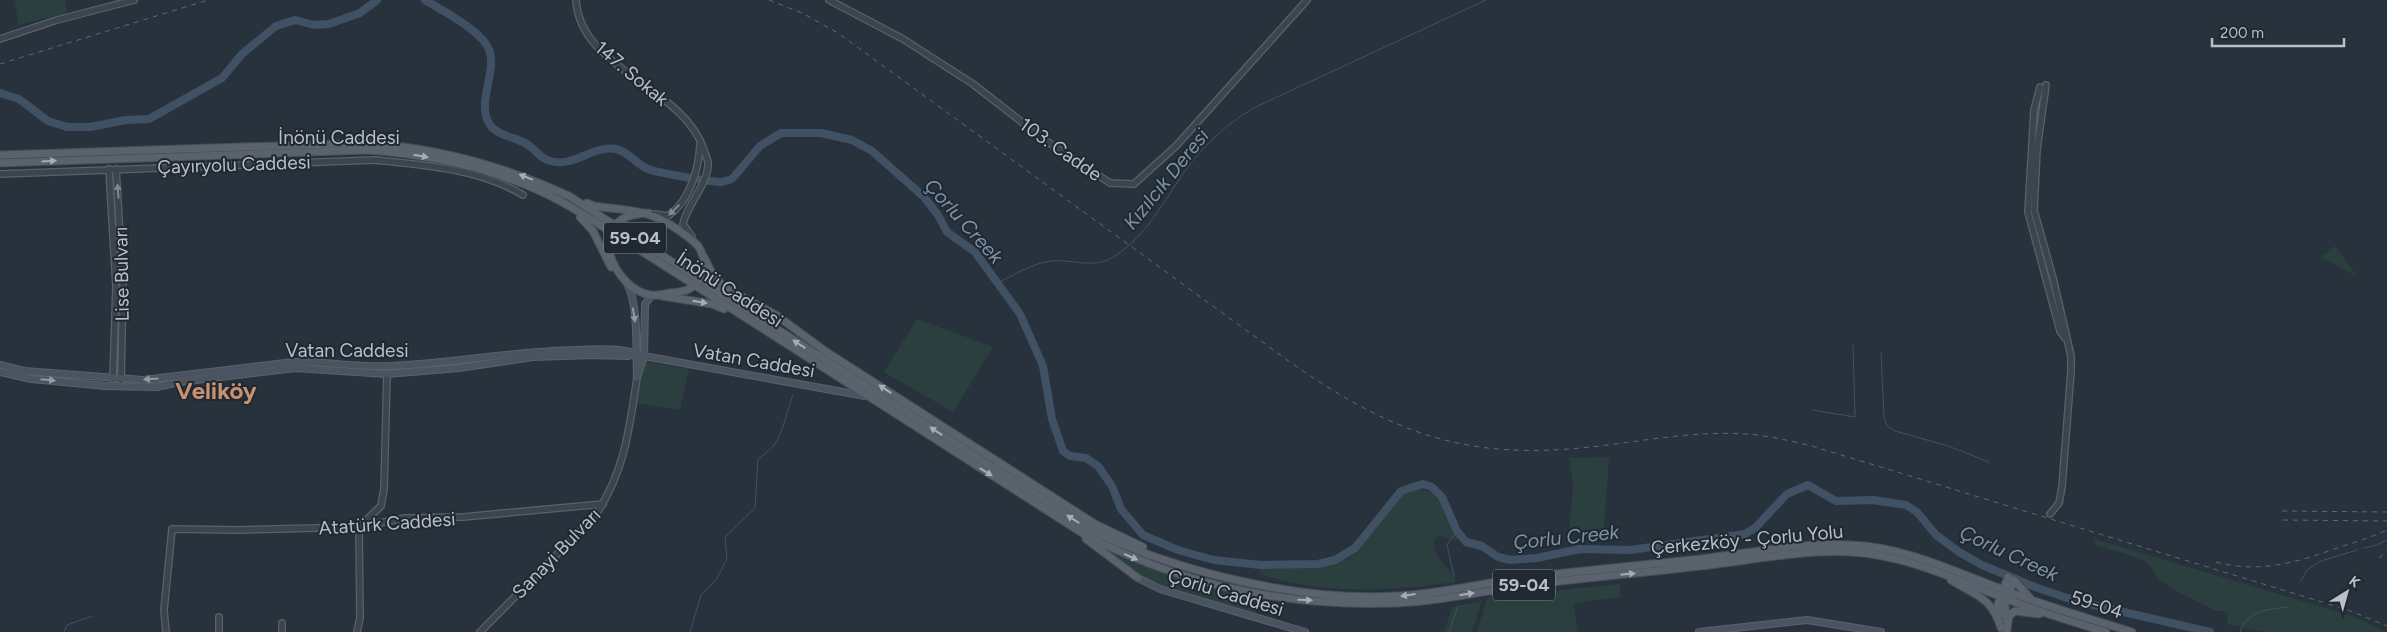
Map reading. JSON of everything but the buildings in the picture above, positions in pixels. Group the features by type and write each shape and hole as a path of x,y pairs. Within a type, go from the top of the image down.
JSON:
{"main road":[{"name":"59-04","path":"0,155 329,143 413,147 476,160 514,172 569,196 615,225 697,282"},
{"name":"İnönü Caddesi","path":"0,163 329,150 384,151 430,157 474,167 511,179 565,203 697,282 870,398 1058,518"},
{"path":"569,196 594,206 649,213 682,232 698,246 711,271 722,286 769,329"},
{"path":"565,203 588,224 612,268 645,293 712,304 769,329"},
{"path":"637,378 632,294 611,255 608,242 610,231 622,218 634,214 649,213"},
{"path":"637,378 644,356 645,304 652,295 686,291 697,282 703,263 698,246"},
{"path":"722,286 776,315 825,351 1095,524 1140,546 1198,570"},
{"name":"59-04","path":"769,329 1091,530 1138,550 1198,570"},
{"name":"Vatan Caddesi","path":"0,365 24,371 121,380 169,378 293,362 381,366 460,362 530,351 608,349 629,351 635,355"},
{"name":"Vatan Caddesi","path":"0,372 47,380 156,388 180,382 295,368 384,374 533,357 635,355 853,392 870,398"},
{"path":"381,366 384,374"},
{"name":"59-04","path":"1058,518 1114,550 1167,571 1236,591 1291,600 1398,603 1521,586 1827,552 1863,553 1939,568 1984,582 2005,594 2033,600 2132,632"},
{"path":"1058,518 1138,578"},
{"name":"Çerkezköy - Çorlu Yolu","path":"1198,570 1292,590 1362,596 1398,596 1520,578 1827,545 1850,544 1885,549 1939,568"},
{"name":"59-04","path":"1939,568 2056,616 2106,632"},
{"path":"1939,568 1989,603 2004,630"},
{"name":"Çorlu Caddesi","path":"1138,578 1160,589 1305,632"},
{"path":"2004,630 1998,604 2005,594 2011,578"},
{"path":"1984,582 2000,582 2011,578"},
{"path":"2011,578 2033,600"},
{"path":"2004,630 2009,616 2015,611 2056,616"},
{"path":"1699,632 1807,620 1881,632"}],"street":[{"path":"0,39 57,20 134,0"},
{"name":"147. Sokak","path":"576,0 579,21 588,35 623,69 680,113 701,140 709,164 706,174 685,215 683,224 698,246"},
{"name":"103. Cadde","path":"828,0 903,39 972,84 1045,140 1110,183 1134,184 1176,146 1307,0"},
{"path":"2043,86 2034,210 2070,356 2070,396 2062,487 2058,503 2050,514"},
{"path":"649,213 663,216 672,213 679,205 697,170 701,140"},
{"name":"Çayıryolu Caddesi","path":"0,174 375,160 434,167 466,174 508,186 523,195"},
{"name":"Lise Bulvarı","path":"108,169 116,286 113,379"},
{"name":"Lise Bulvarı","path":"116,169 123,280 121,380"},
{"path":"357,632 360,618 359,527 381,506 384,374"},
{"name":"Sanayi Bulvarı","path":"480,632 595,516 621,465 637,378"},
{"name":"Atatürk Caddesi","path":"166,632 164,610 172,529 238,530 359,527 405,518 463,517 602,504"},
{"path":"219,617 219,632"},
{"path":"282,623 282,632"}],"green space":[{"path":"15,0 65,0 67,13 18,25"},
{"path":"2335,246 2355,273 2354,275 2323,258 2322,256"},
{"path":"917,319 993,347 953,412 884,372"},
{"path":"647,362 689,369 680,410 637,403 643,368"},
{"path":"1609,457 1604,528 1569,533 1573,486 1569,458"},
{"path":"1420,489 1436,493 1465,538 1455,540 1438,536 1435,541 1435,552 1454,576 1455,582 1407,588 1332,588 1284,581 1260,574 1261,567 1291,564 1312,568 1349,558 1402,495"},
{"path":"2095,539 2355,617 2386,632 2266,632 2227,624 2228,615 2223,611 2216,611 2174,590 2160,580 2149,564 2136,557 2095,545"},
{"path":"1108,551 1196,582 1260,597 1255,616 1161,587 1139,577"},
{"path":"1620,584 1621,597 1574,603 1577,632 1477,632 1487,598"},
{"path":"1482,601 1472,632 1444,632 1452,607"}],"waterway":[{"name":"Çorlu Creek","path":"0,93 19,99 48,121 67,127 90,127 126,120 149,119 222,78 242,54 276,26 295,20 314,25 329,24 360,13 377,0"},
{"name":"Çorlu Creek","path":"425,0 466,26 486,44 490,53 491,63 485,105 486,116 490,125 501,133 527,144 542,157 550,161 567,162 599,150 616,149 648,169 707,181 722,182 732,179 760,146 781,133 821,133 852,140 872,151 924,197 938,215 947,232 975,252 1020,314 1043,366 1052,419 1063,451 1070,456 1086,458 1098,466 1112,486 1121,509 1143,535 1178,550 1214,560 1261,565 1318,564 1335,560 1355,548 1401,491 1423,484 1432,487 1442,497 1457,531 1466,542 1482,546 1498,557 1510,560 1537,558 1580,549 1630,550 1745,534 1755,528 1787,494 1808,485 1836,501 1873,500 1906,505 1917,512 1936,535 1959,552 1982,565 2035,587 2076,601 2210,632"},
{"name":"Kızılcık Deresi","path":"996,284 1023,270 1045,262 1092,263 1115,256 1146,228 1192,161 1219,133 1240,117 1262,104 1486,0"},
{"path":"1812,410 1855,417 1853,345"},
{"path":"1881,352 1884,417 1887,426 1895,431 1948,446 1989,462"},
{"path":"690,632 701,595 716,580 727,559 725,537 755,508 758,459 770,450 776,441 793,395"},
{"path":"1454,576 1447,545 1457,531"},
{"path":"2364,548 2387,540"},
{"path":"2301,581 2307,570 2321,561 2357,550"},
{"path":"1449,632 1458,606"},
{"path":"2240,632 2248,619 2253,615 2266,610 2289,607"},
{"path":"64,632 67,625 92,616"}],"railway":[{"path":"0,64 208,0"},
{"path":"769,0 802,13 838,33 1321,383 1354,403 1386,419 1419,432 1453,442 1488,448 1526,450 1568,449 1656,438 1723,433 1778,439 1812,446 2348,610 2387,626"},
{"path":"2282,511 2387,512"},
{"path":"2283,520 2387,521"},
{"path":"2216,562 2248,567 2279,565 2294,562 2387,530"},
{"path":"2379,558 2387,551"}],"district":[{"name":"Veliköy","path":"216,391"}]}
